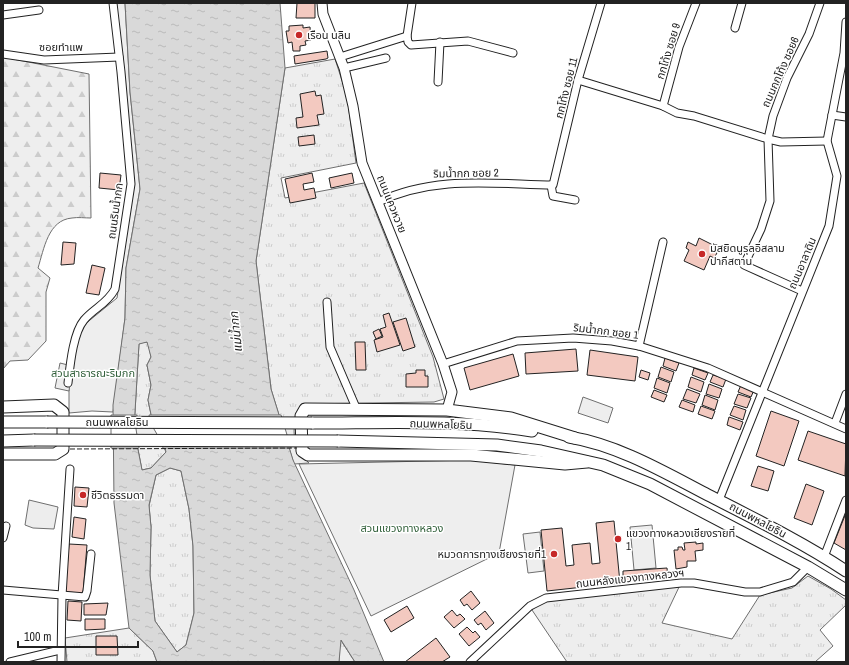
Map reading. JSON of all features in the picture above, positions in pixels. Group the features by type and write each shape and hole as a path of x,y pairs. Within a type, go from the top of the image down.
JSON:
{"main road":[{"path":"3,407 54,405 62,412 63,449 55,454 3,454"},
{"path":"575,438 511,418 447,410 304,409 301,416 302,451 308,455 471,455 565,464 587,462"},
{"name":"ถนนพหลโยธิน","path":"3,422 458,423 509,427 575,438 620,452 656,468 766,524 846,571"},
{"name":"ถนนพหลโยธิน","path":"3,441 338,441 498,445 541,451 603,465 650,484 808,567 846,590"}],"street":[{"name":"ถนนริมน้ำกก","path":"68,383 79,329 84,320 110,298 115,289 131,184 113,3"},
{"name":"ถนนแควหวาย","path":"322,3 323,14 344,68 353,106 362,163 443,364 452,392 447,410"},
{"path":"412,3 407,36 408,42 411,45 468,41 513,53"},
{"name":"กกโท้ง ซอย 11","path":"553,183 578,80 602,3"},
{"name":"กกโท้ง ซอย 9","path":"663,106 679,47 696,3"},
{"path":"735,28 742,3"},
{"name":"ถนนกกโท้ง ซอย6","path":"802,292 744,265 761,229 770,201 768,139 773,116 785,84 809,34 820,3"},
{"path":"3,15 39,10"},
{"name":"ถนนอาลาดิน","path":"719,500 738,456 762,391 829,226 837,176 827,141 844,53 846,22"},
{"path":"340,57 407,36"},
{"path":"438,82 440,42"},
{"name":"ซอยทำแพ","path":"3,54 44,60 118,57"},
{"path":"344,68 386,58"},
{"path":"578,80 663,106 677,113 694,116 768,139 781,142 827,141"},
{"path":"832,115 846,117"},
{"name":"ริมน้ำกก ซอย 2","path":"378,202 395,193 427,185 468,182 553,183"},
{"path":"553,183 553,196 576,200"},
{"path":"640,346 663,242"},
{"path":"327,302 330,347 357,410"},
{"name":"ริมน้ำกก ซอย 1","path":"443,364 517,341 573,338 640,346 708,368 846,429"},
{"path":"835,423 846,394"},
{"path":"61,662 62,596 70,469"},
{"path":"824,557 846,500"},
{"path":"3,538 6,526"},
{"path":"3,590 85,597 87,595 91,554"},
{"name":"ถนนหลังแขวงทางหลวงฯ","path":"470,662 530,606 537,601 546,598 681,582 745,592 760,592 793,582 808,567"},
{"path":"10,662 60,650"}],"green space":[{"name":"สวนสาธารณะริมกก","path":"115,3 125,3 130,92 140,189 126,268 125,318 113,412 92,411 69,413 69,371 79,329 117,298 134,186 119,57"},
{"path":"3,57 89,74 91,218 74,218 64,220 57,224 52,230 45,244 38,268 50,278 46,292 46,341 28,360 10,361 3,369"},
{"path":"335,59 347,96 356,163 281,178 285,198 364,183 433,357 444,399 434,402 302,404 296,419 294,435 299,450 309,463 294,464 271,389 256,261 285,68"},
{"path":"148,342 151,357 147,365 151,385 148,400 153,424 166,452 151,468 142,470 134,429 139,343"},
{"path":"583,397 613,408 608,423 578,413"},
{"name":"สวนแขวงทางหลวง","path":"471,460 515,465 499,553 371,616 299,464"},
{"path":"170,468 181,471 189,509 193,546 194,613 186,645 177,652 155,621 150,575 151,527 149,506 156,475"},
{"path":"652,525 656,568 634,570 630,527"},
{"path":"540,532 544,571 528,573 523,534"},
{"path":"808,576 831,589 846,600 846,605 820,630 833,646 815,662 567,662 532,610 540,603 560,599 680,585 662,623 732,639 760,595 792,588"},
{"path":"129,628 153,651 157,662 67,662 65,638"},
{"path":"340,639 355,662 339,662"}],"shaded area":[{"path":"60,363 72,366 69,391 55,388"},
{"path":"29,500 58,507 54,529 33,528 25,525"}],"water":[{"name":"แม่น้ำกก","path":"125,3 280,3 285,68 256,261 271,389 293,460 354,590 384,662 355,662 341,640 339,662 157,662 153,651 129,628 114,503 113,405 125,318 126,268 140,189 130,92","holes":["147,342 151,357 147,365 151,385 148,400 153,424 163,440 166,452 151,468 142,470 134,429 139,344","170,468 181,471 189,509 193,546 194,613 186,645 177,652 155,621 150,575 151,527 149,505 156,475"]}],"pier":[{"path":"111,415 137,415 136,429 139,448 111,448"},
{"path":"149,415 281,415 291,448 163,448 161,441 151,424"}],"building":[{"path":"297,3 315,3 315,18 296,18"},
{"name":"เรือน นลิน","path":"303,25 303,28 310,27 311,40 305,41 306,45 300,46 300,51 293,51 292,42 288,43 286,31 289,31 289,26"},
{"path":"327,51 328,58 326,59 295,64 294,56"},
{"path":"315,91 316,96 321,95 324,114 317,115 319,125 297,128 296,118 303,117 300,94"},
{"path":"314,135 315,144 299,146 298,137"},
{"path":"100,173 121,175 119,190 99,188"},
{"path":"312,173 314,182 303,184 304,190 314,188 316,198 290,203 285,179"},
{"path":"352,173 354,183 331,188 329,178"},
{"name":"มัสยิดนูรุลอิสลาม ปากีสตาน","path":"699,238 715,246 713,251 717,253 714,258 710,256 704,270 684,261 689,250 686,248 688,242 696,246"},
{"path":"63,242 76,243 74,264 61,265"},
{"path":"92,265 105,268 99,295 86,293"},
{"path":"389,313 400,345 377,352 374,340 383,337 380,329 386,327 383,315"},
{"path":"406,318 415,347 403,351 393,322"},
{"path":"379,329 382,336 376,339 373,332"},
{"path":"355,342 365,342 366,370 356,370"},
{"path":"576,349 578,371 526,374 525,353"},
{"path":"590,350 638,357 635,381 587,375"},
{"path":"513,354 519,376 470,390 464,368"},
{"path":"665,358 679,363 676,371 663,366"},
{"path":"661,367 674,372 671,382 658,377"},
{"path":"694,368 708,373 705,380 692,375"},
{"path":"416,370 425,370 425,376 428,376 428,387 406,387 406,374 416,373"},
{"path":"641,370 650,373 648,380 639,377"},
{"path":"713,375 726,379 723,387 710,382"},
{"path":"691,377 704,382 701,392 688,387"},
{"path":"657,378 670,383 667,393 654,388"},
{"path":"709,384 722,389 719,398 706,394"},
{"path":"741,385 754,390 751,397 738,392"},
{"path":"687,389 700,394 696,403 683,399"},
{"path":"654,390 667,395 664,402 651,397"},
{"path":"738,394 751,398 747,408 734,404"},
{"path":"705,395 718,400 715,410 702,405"},
{"path":"682,400 695,405 693,412 679,407"},
{"path":"701,406 715,411 712,419 698,414"},
{"path":"734,406 746,410 743,420 730,415"},
{"path":"771,411 799,421 784,466 756,456"},
{"path":"729,417 743,422 740,430 727,425"},
{"path":"808,431 846,444 845,476 798,460"},
{"path":"758,466 774,471 768,491 751,486"},
{"path":"806,484 824,491 812,525 794,518"},
{"path":"75,487 89,488 87,507 74,506"},
{"path":"846,513 846,550 834,543"},
{"path":"74,517 86,519 84,539 72,537"},
{"name":"หมวดการทางเชียงรายที่1","path":"614,521 620,583 547,591 541,530 562,528 566,566 574,565 572,545 590,543 592,564 600,563 596,523"},
{"path":"696,542 696,544 703,543 703,550 695,551 696,561 687,561 687,567 676,569 674,550 678,550 678,547 682,547 683,550 685,550 684,543"},
{"path":"69,544 87,545 83,593 65,592"},
{"path":"667,568 668,578 623,581 623,571"},
{"path":"471,591 480,603 472,610 467,604 464,606 460,600"},
{"path":"68,601 82,602 81,621 67,620"},
{"path":"108,603 106,615 84,615 84,604"},
{"path":"407,606 414,618 391,632 384,620"},
{"path":"452,610 457,616 460,614 465,619 454,628 444,617"},
{"path":"485,611 494,623 486,630 481,623 478,625 474,620"},
{"path":"85,619 105,619 105,629 85,630"},
{"path":"467,627 473,633 475,631 480,637 469,646 459,634"},
{"path":"96,636 117,636 118,655 96,655"},
{"path":"436,638 450,657 442,662 405,662"}],"fence":[{"path":"70,449 297,448"}],"place":[{"name":"เรือน นลิน","path":"299,35"},
{"name":"มัสยิดนูรุลอิสลาม ปากีสตาน","path":"702,254"},
{"name":"ชีวิตธรรมดา","path":"83,495"},
{"name":"แขวงทางหลวงเชียงรายที่ 1","path":"618,539"},
{"name":"หมวดการทางเชียงรายที่1","path":"554,554"}]}
